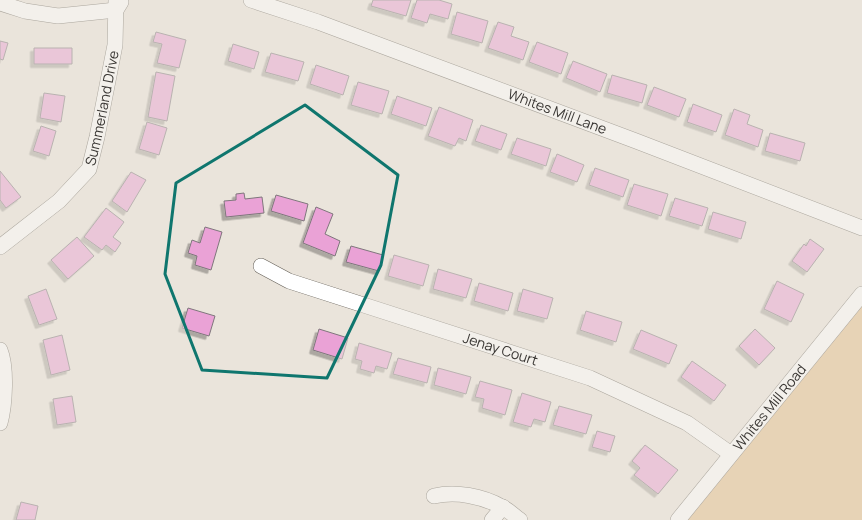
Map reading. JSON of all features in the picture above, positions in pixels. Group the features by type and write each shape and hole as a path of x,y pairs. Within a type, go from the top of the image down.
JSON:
{"street":[{"name":"Whites Mill Lane","path":"251,0 325,25 636,141 862,228"},
{"path":"0,3 25,11 58,16 118,3"},
{"name":"Summerland Drive","path":"0,247 58,201 89,169 97,137 115,45 118,3"},
{"name":"Jenay Court","path":"260,266 289,281 446,333 590,378 687,423 731,454"},
{"name":"Whites Mill Road","path":"678,520 862,294"},
{"path":"0,350 2,354 5,380 0,423"},
{"path":"434,496 446,494 470,496 487,500 503,507 520,520"},
{"path":"492,520 503,507"}],"highlighted area":[{"path":"305,105 398,175 381,265 327,378 202,370 165,274 176,183"}],"shaded area":[{"path":"862,286 862,520 673,520"}],"building":[{"path":"373,0 411,0 406,16 371,6"},
{"path":"417,0 439,0 452,4 448,19 430,14 427,23 411,18"},
{"path":"457,12 488,21 482,43 451,34"},
{"path":"498,22 514,27 511,36 529,42 523,60 488,48"},
{"path":"156,32 186,40 179,68 157,63 162,44 153,42"},
{"path":"0,41 8,43 3,60 0,59"},
{"path":"537,42 568,53 561,74 529,62"},
{"path":"233,44 259,52 254,69 228,61"},
{"path":"34,48 72,48 72,64 34,64"},
{"path":"271,53 304,62 298,81 265,72"},
{"path":"573,61 607,74 600,92 566,78"},
{"path":"316,65 349,76 343,95 310,84"},
{"path":"156,72 175,76 167,121 148,117"},
{"path":"612,75 647,85 642,103 607,93"},
{"path":"358,82 389,91 382,114 351,105"},
{"path":"654,87 686,99 679,117 647,105"},
{"path":"44,93 65,96 61,122 40,118"},
{"path":"397,96 432,108 426,126 391,114"},
{"path":"693,104 722,115 716,132 687,122"},
{"path":"439,107 473,120 466,141 459,138 455,146 428,136"},
{"path":"734,109 750,115 747,124 763,130 758,147 725,135"},
{"path":"147,122 167,128 159,155 139,149"},
{"path":"481,125 507,134 501,150 475,141"},
{"path":"41,126 56,131 49,156 33,151"},
{"path":"770,133 805,143 800,161 765,151"},
{"path":"517,138 551,149 546,166 511,154"},
{"path":"557,154 584,165 577,182 550,172"},
{"path":"595,168 629,180 623,197 589,185"},
{"path":"0,171 21,197 6,208 0,200"},
{"path":"131,172 146,180 127,212 112,201"},
{"path":"634,184 668,194 661,216 627,205"},
{"path":"244,193 245,199 262,197 264,213 226,217 224,201 236,200 236,194"},
{"path":"276,195 308,204 304,221 271,211"},
{"path":"675,198 708,208 702,226 669,216"},
{"path":"316,207 333,214 325,234 340,241 335,256 303,243"},
{"path":"106,208 124,222 113,237 121,243 115,252 106,245 102,250 84,237"},
{"path":"713,212 746,222 741,239 708,229"},
{"path":"205,227 222,232 211,270 195,265 197,256 188,253 192,240 200,243"},
{"path":"77,237 94,256 68,279 51,260"},
{"path":"810,239 824,249 807,272 792,261 804,244 806,246"},
{"path":"351,246 383,255 379,271 346,262"},
{"path":"394,255 429,265 423,286 388,276"},
{"path":"438,269 472,279 466,298 433,289"},
{"path":"777,281 804,294 791,322 764,309"},
{"path":"479,283 513,293 508,311 474,301"},
{"path":"46,289 57,319 39,325 28,296"},
{"path":"523,289 553,298 547,319 517,311"},
{"path":"188,308 215,316 209,336 182,328"},
{"path":"586,311 622,322 616,342 580,330"},
{"path":"319,329 348,338 342,359 313,350"},
{"path":"755,329 775,348 759,365 739,346"},
{"path":"641,330 677,345 669,364 633,349"},
{"path":"62,335 70,370 51,375 43,340"},
{"path":"359,343 392,353 387,369 376,366 374,373 360,369 362,361 355,359"},
{"path":"398,358 431,367 427,383 393,374"},
{"path":"692,361 726,385 714,401 681,377"},
{"path":"438,368 471,377 466,394 434,385"},
{"path":"480,381 512,390 505,415 482,408 484,399 475,397"},
{"path":"522,393 551,402 545,422 534,419 531,427 513,422"},
{"path":"72,396 76,422 57,425 53,399"},
{"path":"559,406 592,415 586,434 553,425"},
{"path":"597,431 615,436 610,452 592,447"},
{"path":"645,445 678,470 658,494 634,475 640,468 632,461"},
{"path":"21,502 38,506 35,520 16,520"}]}
